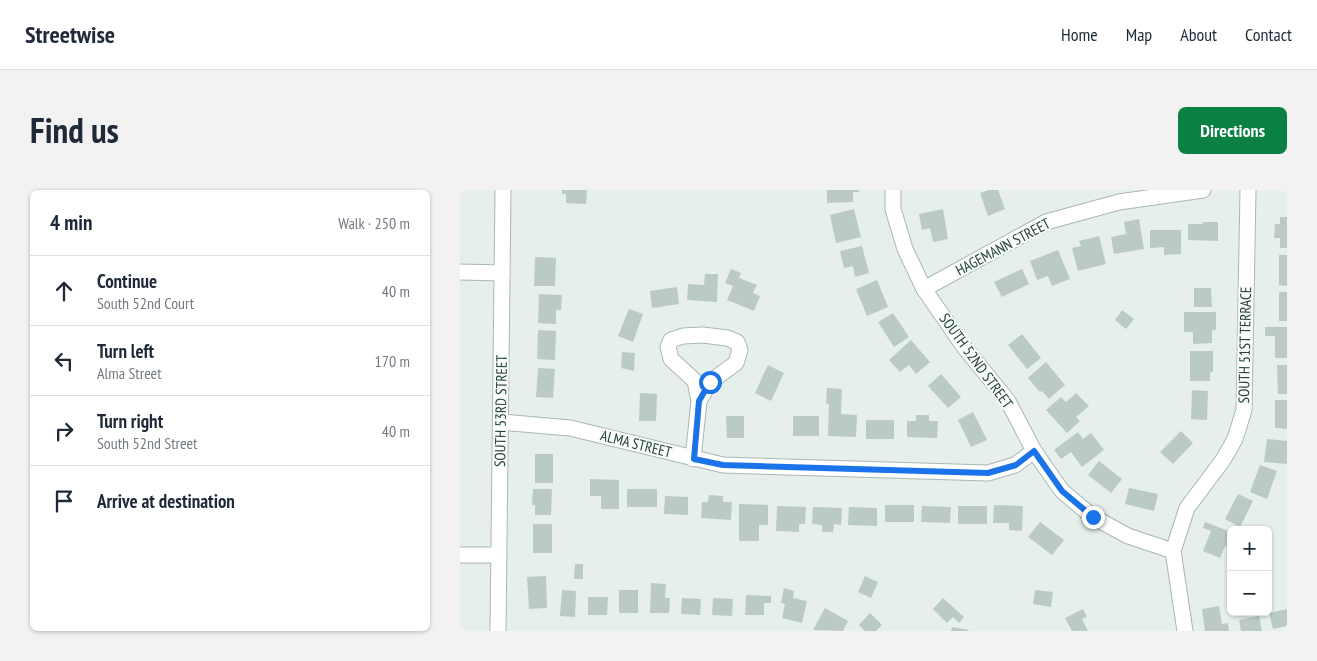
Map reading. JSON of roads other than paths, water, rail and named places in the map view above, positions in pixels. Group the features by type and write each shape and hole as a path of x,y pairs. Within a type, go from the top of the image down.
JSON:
{"street":[{"name":"SOUTH 53RD STREET","path":"498,631 503,190"},
{"name":"SOUTH 52ND STREET","path":"893,190 893,210 905,249 924,289 964,347 1008,401 1034,451 1062,491 1093,517 1128,536 1173,551"},
{"name":"HAGEMANN STREET","path":"924,289 1046,222 1119,202 1203,190"},
{"name":"SOUTH 51ST TERRACE","path":"1186,631 1173,551 1187,508 1224,460 1235,439 1244,410 1248,190"},
{"path":"460,272 502,273"},
{"path":"694,459 699,401 695,381 671,359 668,346 671,340 683,336 704,335 727,338 737,342 740,350 736,363 710,382 699,401"},
{"name":"ALMA STREET","path":"501,422 570,428 723,465 988,473 1016,465 1034,451"},
{"path":"460,555 499,555"}]}
